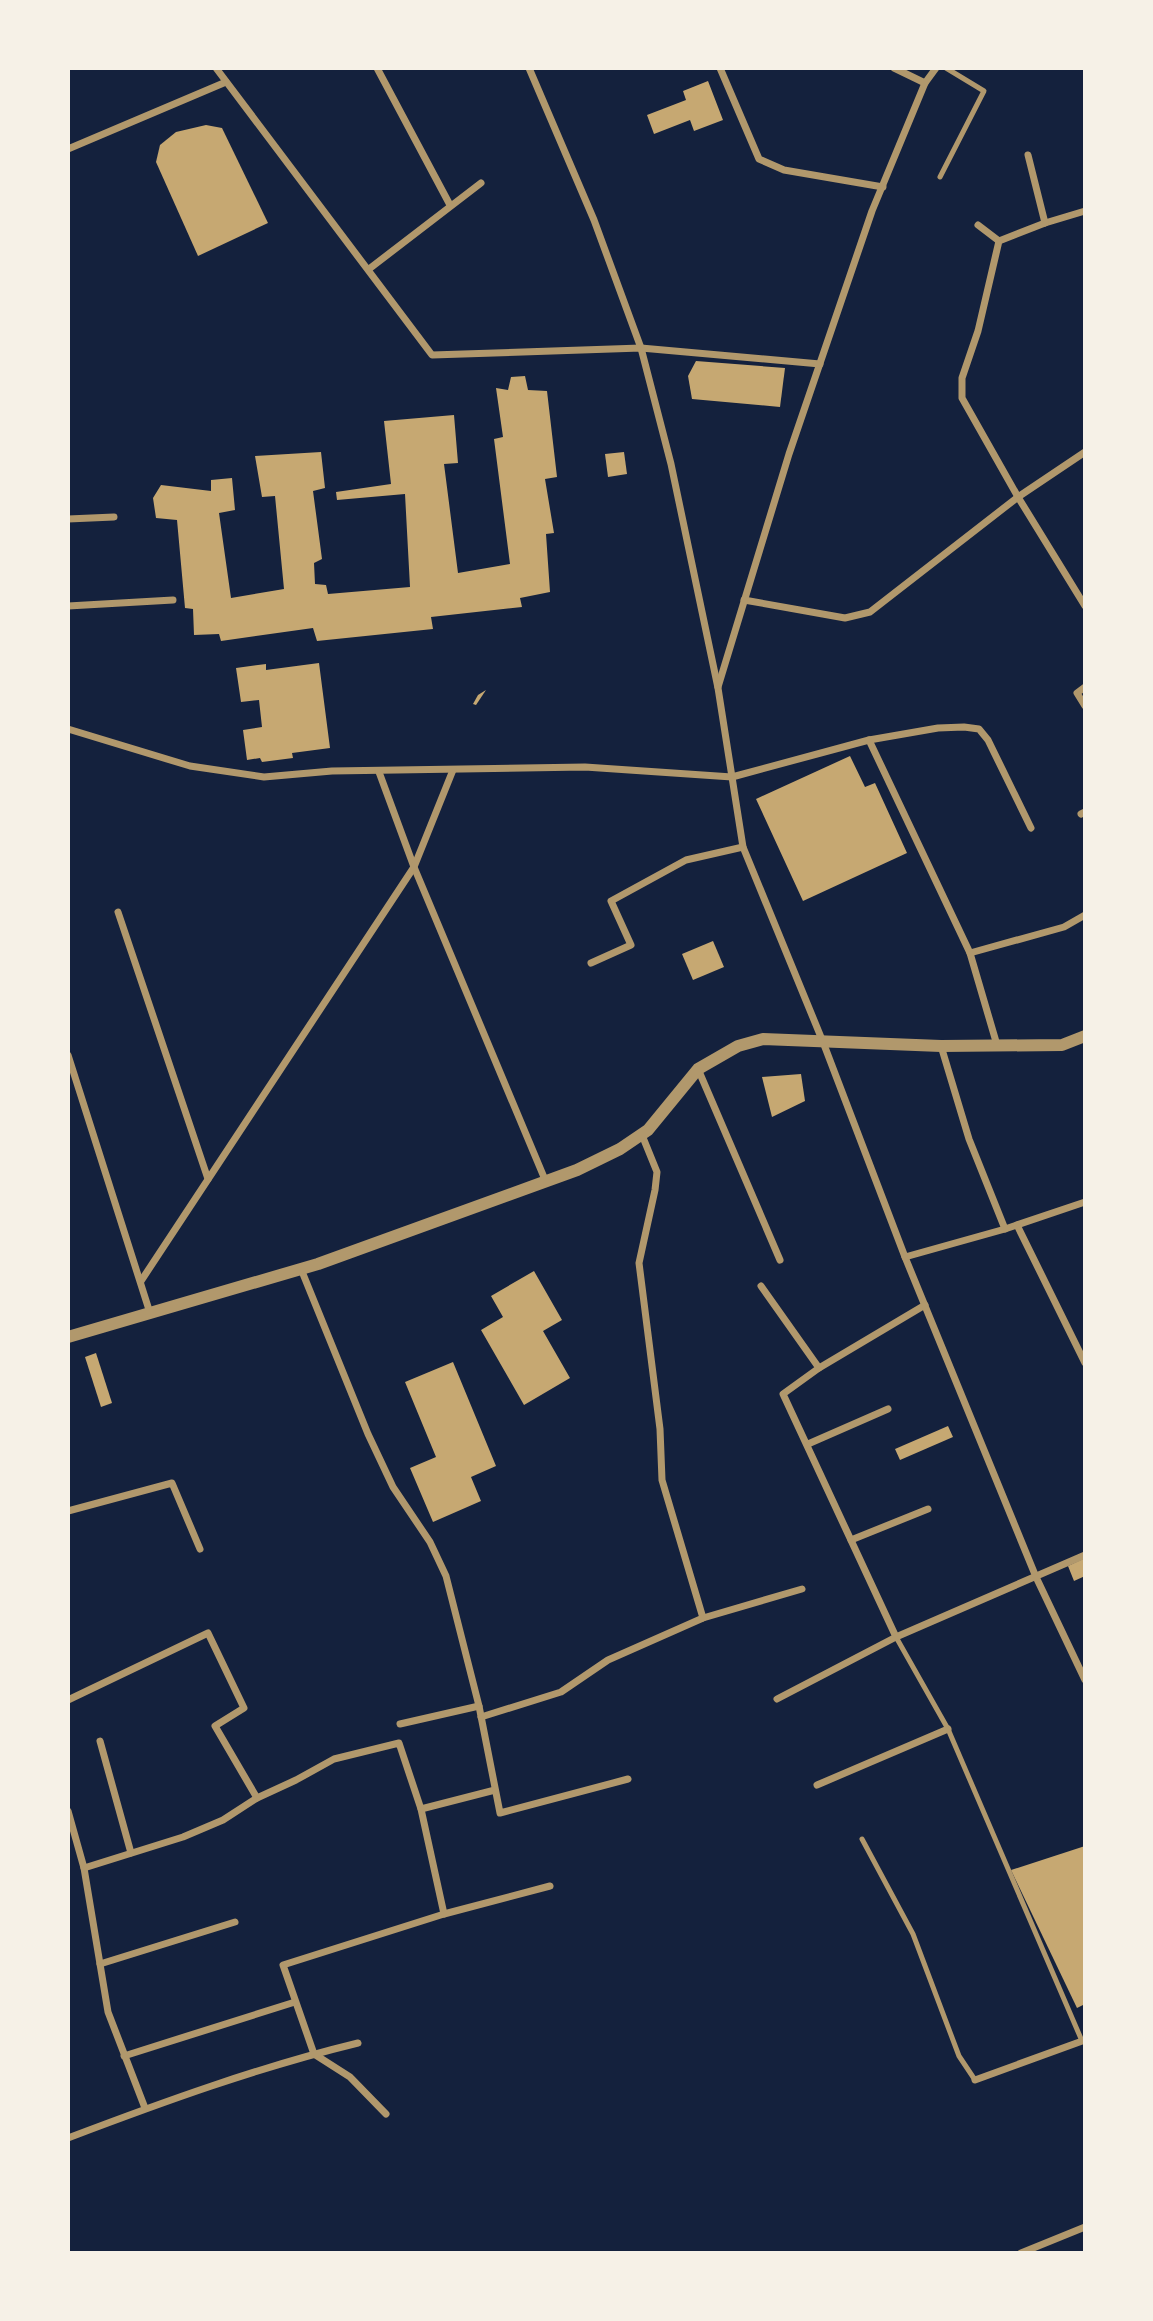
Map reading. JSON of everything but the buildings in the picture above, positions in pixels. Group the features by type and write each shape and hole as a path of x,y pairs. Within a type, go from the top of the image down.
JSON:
{"street":[{"path":"216,68 432,355 640,348 820,364"},
{"path":"377,68 450,205"},
{"path":"529,68 594,220 640,348 671,464 718,688 743,847 1035,1577 1085,1680"},
{"path":"720,68 759,159 784,170 883,187"},
{"path":"894,68 925,83"},
{"path":"718,688 789,454 872,211 925,83 936,68"},
{"path":"68,149 226,82"},
{"path":"1028,155 1045,223"},
{"path":"369,269 481,183"},
{"path":"999,242 1045,223 1085,211"},
{"path":"978,225 999,242"},
{"path":"999,242 978,331 962,377 962,398 1018,497 1085,606"},
{"path":"744,600 845,618 870,611 1018,497 1085,452"},
{"path":"68,519 114,517"},
{"path":"68,606 173,600"},
{"path":"1085,687 1077,693 1085,706"},
{"path":"68,729 190,766 264,777 332,771 585,767 732,777 869,740 938,728 964,727 979,729 988,740 1031,828"},
{"path":"869,740 970,953 997,1045"},
{"path":"141,1281 414,867 453,770"},
{"path":"379,772 414,867 546,1183"},
{"path":"591,962 631,945 611,901 686,860 743,847"},
{"path":"118,912 208,1179"},
{"path":"970,953 1064,927 1085,915"},
{"path":"68,1337 302,1269 546,1183 601,1159 642,1135 698,1069 738,1046 763,1039 941,1046 1062,1045 1085,1036"},
{"path":"941,1046 969,1139 1005,1229"},
{"path":"68,1055 149,1313"},
{"path":"698,1069 780,1259"},
{"path":"642,1135 657,1172 639,1263 660,1429 662,1480 703,1618"},
{"path":"905,1257 1005,1229 1085,1202"},
{"path":"1017,1225 1084,1358"},
{"path":"302,1269 393,1487 430,1542 446,1576 479,1706 500,1813 628,1779"},
{"path":"761,1286 818,1368"},
{"path":"896,1637 783,1394 818,1368 925,1305"},
{"path":"808,1444 888,1409"},
{"path":"68,1510 172,1483 200,1549"},
{"path":"851,1540 928,1509"},
{"path":"776,1699 896,1637 1085,1555"},
{"path":"481,1717 561,1692 608,1660 703,1618 802,1589"},
{"path":"68,1700 208,1633 244,1708 215,1726 257,1798"},
{"path":"400,1724 479,1706"},
{"path":"817,1785 948,1729"},
{"path":"100,1741 131,1853"},
{"path":"84,1868 183,1837 213,1824 334,1759 399,1743 421,1810 444,1914"},
{"path":"421,1810 495,1790"},
{"path":"68,1811 84,1868 108,2012 145,2108"},
{"path":"386,2114 350,2077 314,2054 283,1965 444,1914 550,1886"},
{"path":"100,1964 235,1922"},
{"path":"124,2056 295,2002"},
{"path":"975,2080 1084,2040"},
{"path":"68,2138 145,2108 314,2054 358,2043"},
{"path":"1021,2253 1085,2227"}],"lane":[{"path":"940,177 984,91 946,68"},
{"path":"896,1637 948,1729 1084,2040"},
{"path":"862,1839 913,1934 958,2056 975,2080"}]}
